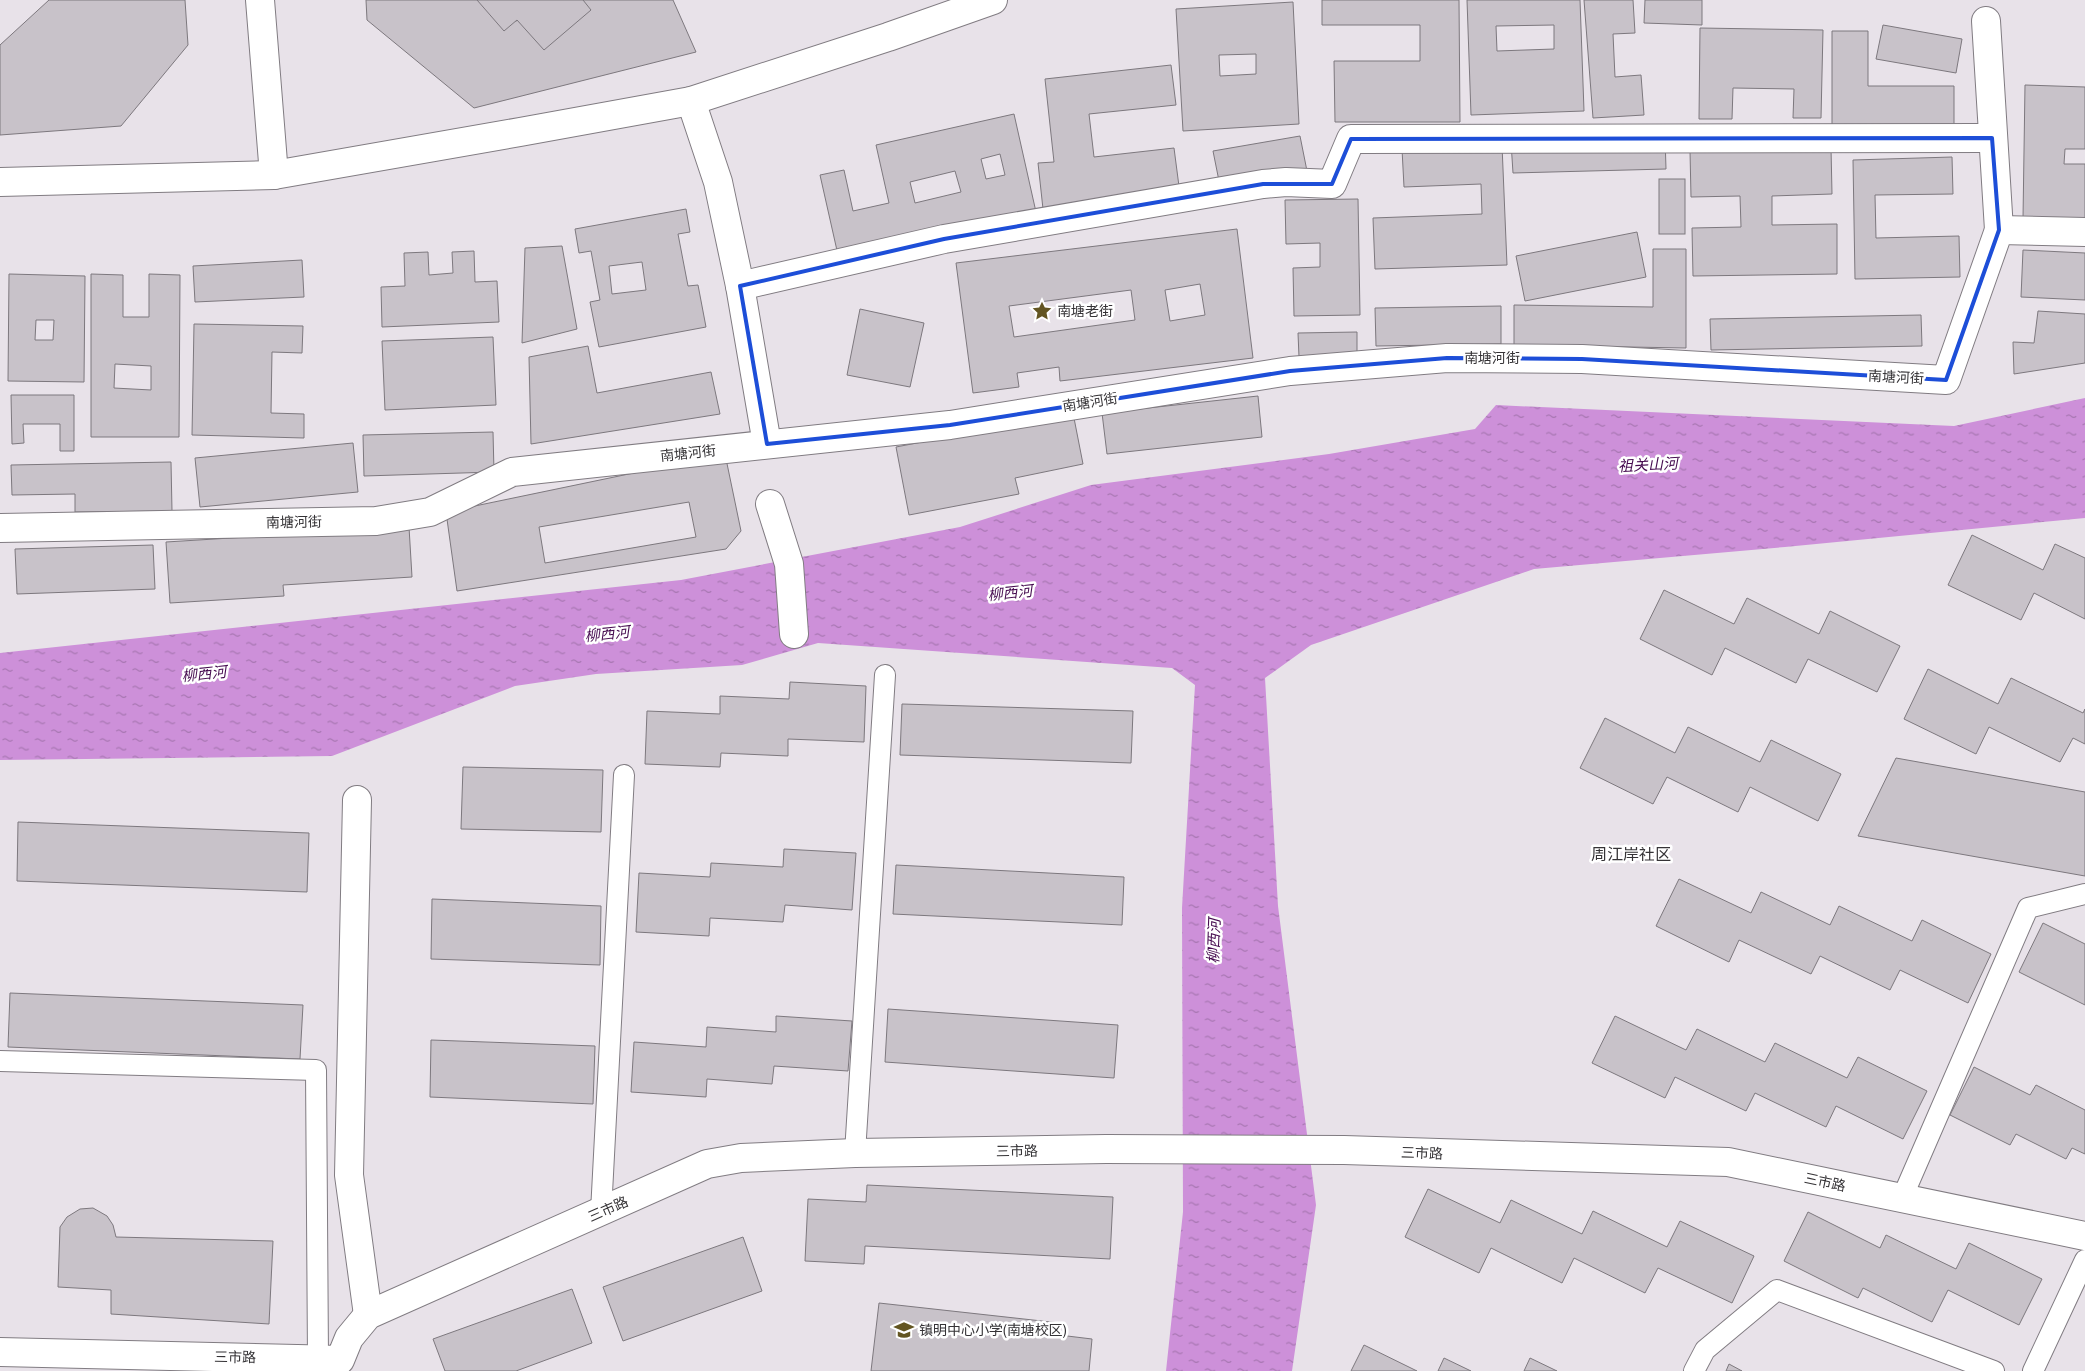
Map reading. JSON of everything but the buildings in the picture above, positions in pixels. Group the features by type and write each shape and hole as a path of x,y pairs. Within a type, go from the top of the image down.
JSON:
{"street":[{"path":"260,0 274,175"},
{"path":"0,182 274,175 691,101 888,37 993,0"},
{"path":"1986,21 1999,230 2085,232"},
{"path":"691,101 718,182 740,286 767,444"},
{"path":"740,286 944,239 1262,184 1286,182 1332,184 1351,138 1992,138"},
{"name":"南塘河街","path":"0,528 376,521 430,512 512,472 950,425 1290,372 1447,358 1582,359 1946,380 1999,230"},
{"path":"770,504 789,564 794,634"},
{"path":"357,800 349,1175 368,1315"},
{"name":"三市路","path":"0,1352 333,1363 349,1338 368,1315 707,1164 741,1158 855,1153 1106,1149 1344,1150 1728,1162 2085,1236"}],"lane":[{"path":"855,1153 884,676"},
{"path":"601,1212 624,775"},
{"path":"1902,1198 2028,908 2085,894"},
{"path":"0,1061 316,1070 333,1363"},
{"path":"2033,1371 2085,1260"},
{"path":"1694,1371 1705,1350 1777,1290 1994,1371"}],"highlighted area":[{"path":"1992,138 1999,230 1946,380 1582,359 1447,358 1290,371 950,425 767,444 740,286 944,239 1263,184 1332,184 1351,139"}],"water":[{"path":"2085,398 2085,518 1534,569 1311,645 1265,678 1278,906 1316,1205 1292,1371 1166,1371 1183,1212 1182,908 1195,685 1172,668 818,643 742,665 596,674 515,686 332,756 0,760 0,653 681,580 960,527 1091,485 1329,454 1475,429 1496,405 1954,426"}],"place":[{"name":"南塘老街","path":"1042,311"},
{"name":"镇明中心小学(南塘校区)","path":"904,1330"}],"district":[{"name":"周江岸社区","path":"1631,854"}],"water label":[{"name":"祖关山河","path":"1648,465"},
{"name":"柳西河","path":"1010,593"},
{"name":"柳西河","path":"607,634"},
{"name":"柳西河","path":"204,674"},
{"name":"柳西河","path":"1214,941"}]}
